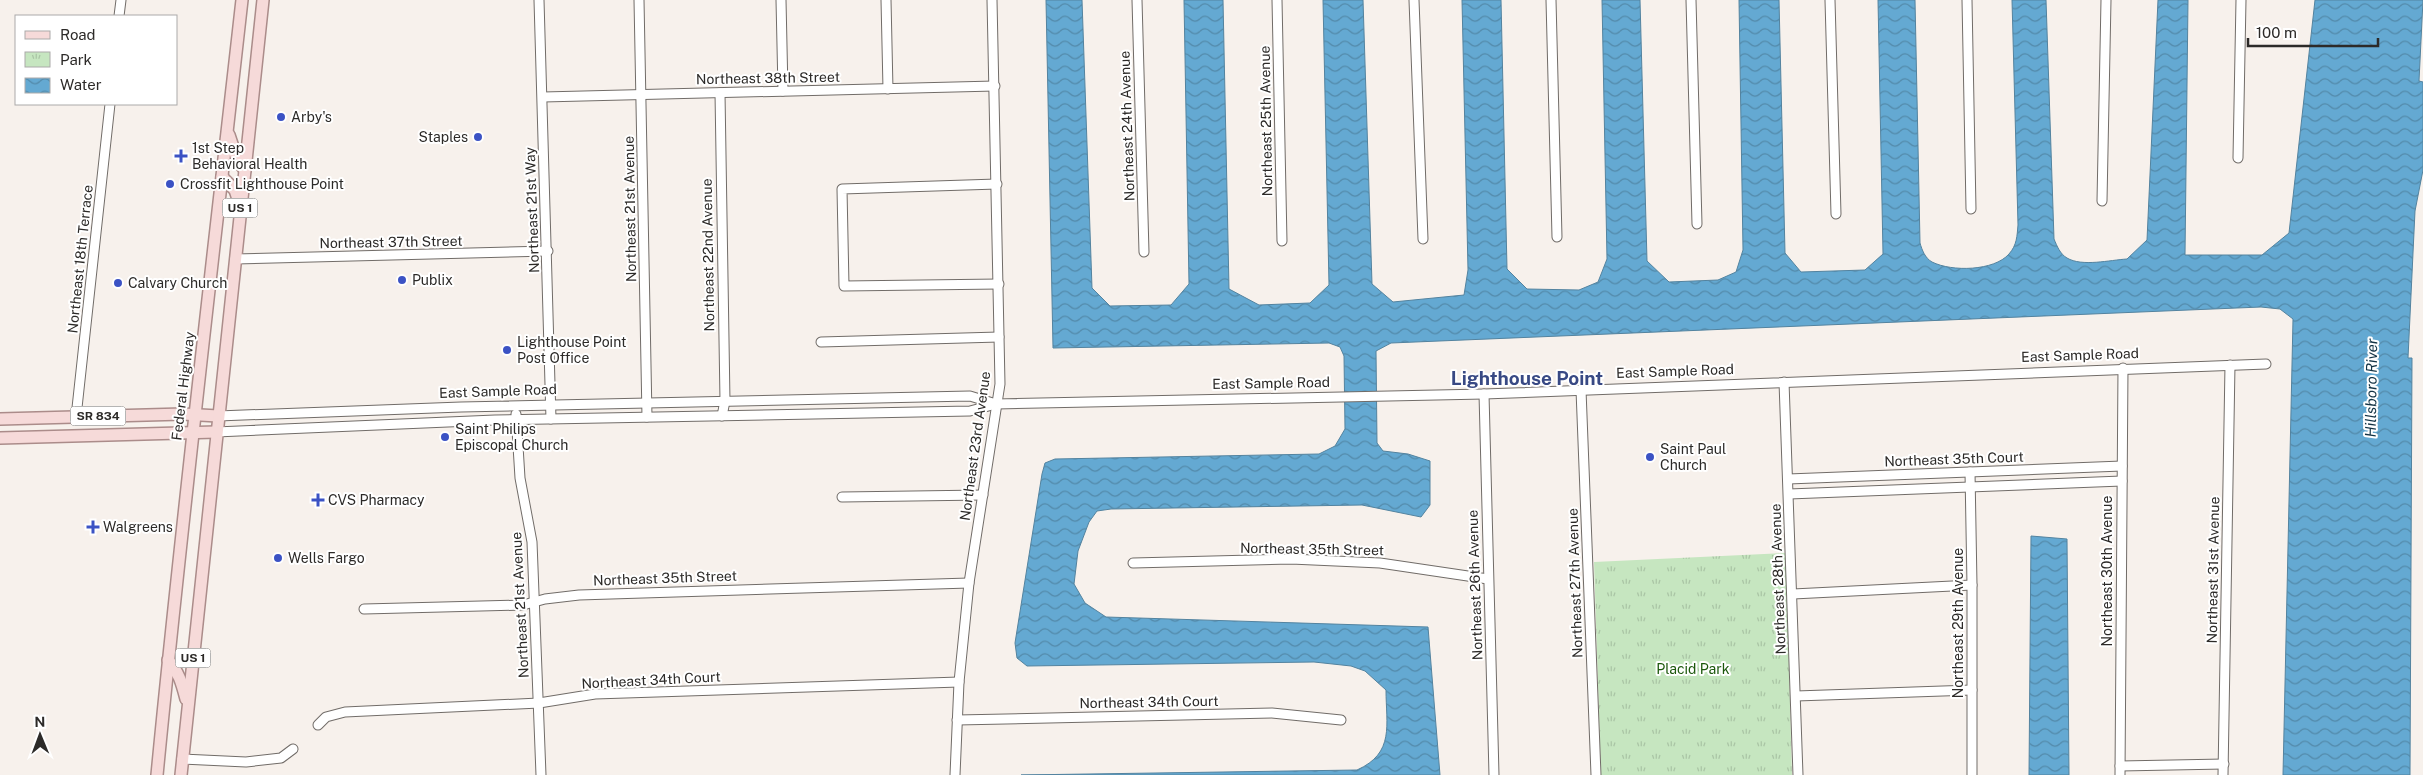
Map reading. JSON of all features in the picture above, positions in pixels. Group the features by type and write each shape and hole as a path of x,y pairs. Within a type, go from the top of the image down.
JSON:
{"main road":[{"name":"Federal Highway","path":"157,775 193,432 242,0"},
{"name":"US 1","path":"181,775 263,0"},
{"path":"227,129 238,162 244,170"},
{"path":"222,177 235,190 240,206"},
{"name":"East Sample Road","path":"0,419 196,414 218,416"},
{"name":"East Sample Road","path":"0,438 216,432"},
{"path":"168,660 176,668 182,682 188,708"}],"street":[{"path":"119,15 121,0"},
{"name":"Northeast 21st Way","path":"539,0 548,252 551,419"},
{"name":"Northeast 21st Avenue","path":"639,0 647,417"},
{"path":"781,0 784,91"},
{"path":"886,0 888,88"},
{"name":"Northeast 23rd Avenue","path":"955,775 959,682 969,583 1000,384 992,0"},
{"name":"Northeast 24th Avenue","path":"1137,0 1144,252"},
{"name":"Northeast 25th Avenue","path":"1277,0 1282,241"},
{"path":"1414,0 1423,239"},
{"path":"1551,0 1557,237"},
{"path":"1691,0 1698,224"},
{"path":"1830,0 1836,214"},
{"path":"1967,0 1971,209"},
{"path":"2102,201 2106,0"},
{"path":"2238,158 2241,0"},
{"name":"Northeast 38th Street","path":"542,97 995,86"},
{"name":"Northeast 22nd Avenue","path":"720,93 725,401 722,416"},
{"name":"Northeast 18th Terrace","path":"76,417 110,105"},
{"path":"997,184 842,189 844,286 999,284"},
{"name":"Northeast 37th Street","path":"235,259 548,252"},
{"path":"822,342 999,337"},
{"name":"East Sample Road","path":"216,432 450,421 970,410 996,404 1484,394 2266,364"},
{"name":"Northeast 31st Avenue","path":"2223,775 2230,365"},
{"name":"Northeast 30th Avenue","path":"2120,771 2123,368"},
{"name":"Northeast 28th Avenue","path":"1784,382 1798,775"},
{"name":"Northeast 27th Avenue","path":"1581,390 1596,775"},
{"name":"Northeast 26th Avenue","path":"1484,394 1494,775"},
{"name":"East Sample Road","path":"218,416 647,402 970,396 996,404"},
{"path":"906,397 906,412"},
{"name":"Northeast 21st Avenue","path":"515,406 520,478 531,536 542,775"},
{"path":"450,421 460,414 460,407"},
{"name":"Northeast 35th Court","path":"1788,479 2122,466"},
{"name":"Northeast 29th Avenue","path":"1970,472 1972,775"},
{"name":"Northeast 35th Court","path":"1789,494 2122,482"},
{"path":"842,497 983,495"},
{"name":"Northeast 35th Street","path":"1134,563 1291,559 1380,563 1488,579"},
{"name":"Northeast 35th Street","path":"364,609 534,603 545,599 579,595 667,591 969,583"},
{"path":"1793,594 1972,585"},
{"name":"Northeast 34th Court","path":"318,725 326,717 345,712 538,704 595,694 959,682"},
{"path":"1796,696 1972,690"},
{"name":"Northeast 34th Court","path":"957,720 1272,713 1340,720"},
{"path":"182,759 246,762 280,758 293,749"},
{"path":"2120,771 2224,764"}],"green space":[{"name":"Placid Park","path":"1786,553 1792,775 1601,775 1594,562"}],"water":[{"name":"Hillsboro River","path":"1046,0 1082,0 1092,288 1110,306 1171,305 1189,284 1184,0 1223,0 1229,289 1259,305 1310,303 1329,285 1323,0 1363,0 1372,284 1393,302 1464,295 1468,270 1462,0 1501,0 1507,269 1527,289 1579,290 1598,282 1607,259 1602,0 1640,0 1647,261 1669,282 1718,280 1736,272 1743,250 1739,0 1779,0 1785,253 1801,272 1865,270 1883,254 1878,0 1915,0 1920,243 1926,256 1932,262 1950,267 1972,268 1983,267 2002,260 2012,251 2017,237 2012,0 2046,0 2054,239 2059,250 2067,258 2073,261 2088,263 2127,259 2147,240 2158,0 2188,0 2185,255 2262,255 2289,233 2315,0 2423,0 2419,81 2423,82 2423,170 2415,211 2408,358 2412,358 2410,775 2283,775 2293,319 2280,309 2261,307 1391,343 1376,351 1377,443 1383,451 1408,454 1430,461 1430,505 1421,517 1362,505 1111,509 1097,511 1089,522 1078,551 1074,584 1085,603 1106,617 1428,627 1440,775 1021,775 1357,770 1378,755 1386,737 1387,726 1386,690 1365,671 1351,666 1314,662 1027,666 1017,658 1015,643 1045,463 1055,459 1319,454 1335,446 1345,429 1344,356 1340,347 1329,343 1053,348"},
{"path":"2031,536 2067,539 2069,775 2029,775"}],"place":[{"name":"Arby's","path":"281,117"},
{"name":"Staples","path":"478,137"},
{"name":"1st Step Behavioral Health","path":"181,156"},
{"name":"Crossfit Lighthouse Point","path":"170,184"},
{"name":"Publix","path":"402,280"},
{"name":"Calvary Church","path":"118,283"},
{"name":"Lighthouse Point Post Office","path":"507,350"},
{"name":"Saint Philips Episcopal Church","path":"445,437"},
{"name":"Saint Paul Church","path":"1650,457"},
{"name":"CVS Pharmacy","path":"318,500"},
{"name":"Walgreens","path":"93,527"},
{"name":"Wells Fargo","path":"278,558"}],"district":[{"name":"Lighthouse Point","path":"1527,378"}]}
